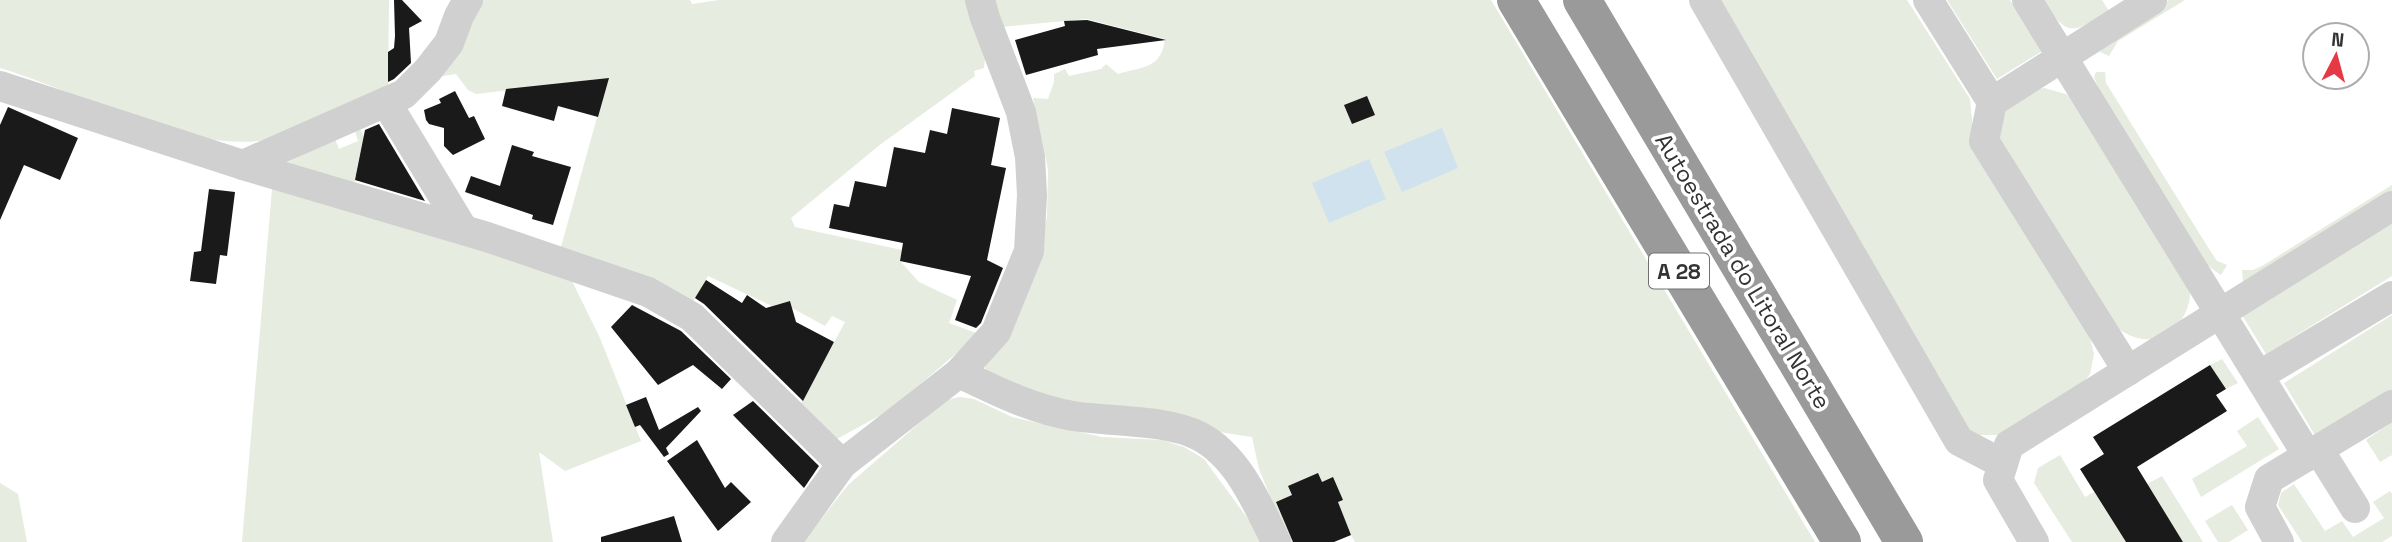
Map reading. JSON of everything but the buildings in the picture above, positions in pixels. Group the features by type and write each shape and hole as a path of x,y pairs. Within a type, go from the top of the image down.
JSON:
{"highway":[{"name":"A 28","path":"1516,0 1842,542"},
{"name":"Autoestrada do Litoral Norte","path":"1582,0 1904,542"}],"street":[{"path":"243,165 404,94 428,70 449,43 468,0"},
{"path":"786,542 842,464 959,373 996,332 1018,282 1029,251 1032,195 1030,157 1021,112 985,18 981,0"},
{"path":"1704,0 1959,441 2003,464"},
{"path":"1928,0 1992,102 1984,141 2128,371"},
{"path":"2027,0 2260,376 2355,508"},
{"path":"1992,102 2152,0"},
{"path":"0,86 243,165 463,229 666,300 692,317 842,464"},
{"path":"386,102 463,229"},
{"path":"2034,542 1997,480 2009,445 2392,206"},
{"path":"2260,376 2392,296"},
{"path":"959,373 1031,406 1070,415 1166,426 1199,436 1218,450 1237,471 1276,542"},
{"path":"2279,542 2260,507 2269,479 2392,405"}],"shaded area":[{"path":"0,0 389,0 388,91 266,140 235,142 201,137 132,118 0,68"},
{"path":"475,0 690,0 692,4 719,0 966,0 985,59 984,68 974,71 975,76 881,144 791,218 795,227 902,250 900,261 919,282 957,300 949,323 979,334 890,410 835,440 798,409 845,322 832,316 825,326 792,308 790,301 772,306 708,276 687,309 559,254 608,78 476,94 468,90 456,74 437,77"},
{"path":"993,0 1491,0 1815,542 1355,542 1351,535 1334,542 1289,542 1259,469 1252,437 1053,398 989,373 982,364 1041,241 1047,217 1048,169 1033,98 1048,99 1054,74 1065,69 1069,76 1101,69 1106,64 1118,74 1150,65 1160,56 1165,39 1087,19 1001,27"},
{"path":"1712,0 1907,0 1970,99 1974,141 2090,338 2094,354 2090,374 2079,388 2003,435 1977,435 1958,426 1733,21"},
{"path":"1947,0 2010,0 2042,51 1997,79"},
{"path":"2042,0 2102,0 2109,11 2078,28 2071,28 2059,21"},
{"path":"2169,0 2185,0 2118,41 2109,56 2100,52 2111,36"},
{"path":"2096,72 2105,72 2106,83 2209,249 2217,261 2227,265 2221,275 2208,266 2100,92 2094,77"},
{"path":"2044,88 2066,94 2080,107 2183,274 2190,296 2189,304 2183,318 2167,334 2142,339 2115,327 1998,137 2003,108 2026,92"},
{"path":"360,129 376,162 356,175 354,185 286,163 335,139 339,149 358,141 355,131"},
{"path":"283,185 568,273 600,338 641,441 565,471 539,452 553,542 242,542 272,189"},
{"path":"2392,185 2392,195 2243,282 2242,270 2253,270 2262,266"},
{"path":"2392,222 2392,276 2266,354 2242,315"},
{"path":"2392,315 2392,391 2316,437 2284,383"},
{"path":"2222,359 2238,383 2226,389 2210,365"},
{"path":"960,397 974,399 1012,417 1102,437 1162,440 1184,447 1204,459 1251,523 1259,542 803,542 848,485 946,400"},
{"path":"2258,417 2279,449 2201,497 2192,479 2247,446 2237,431"},
{"path":"2392,422 2392,455 2380,462 2366,440"},
{"path":"2060,455 2085,497 2094,492 2126,542 2072,542 2034,483 2038,468"},
{"path":"2162,476 2203,542 2183,542 2147,484"},
{"path":"0,483 18,494 27,542 0,542"},
{"path":"2294,484 2325,531 2342,521 2353,537 2384,518 2373,502 2390,491 2392,536 2382,542 2302,542 2278,505 2281,493"},
{"path":"2232,505 2248,530 2229,542 2218,542 2205,521"}],"water":[{"path":"1442,128 1458,168 1402,192 1384,152"},
{"path":"1369,159 1386,199 1329,223 1312,183"}]}
